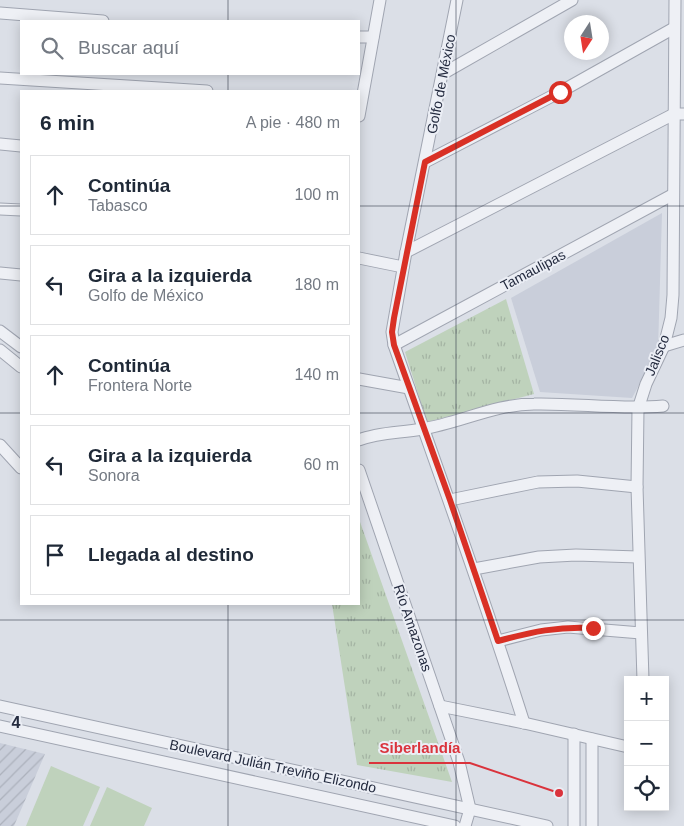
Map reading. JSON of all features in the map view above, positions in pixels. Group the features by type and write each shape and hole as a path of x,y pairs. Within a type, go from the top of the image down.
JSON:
{"street":[{"path":"360,101 380,0"},
{"name":"Golfo de México","path":"457,0 444,73 403,267 392,332 394,345 474,569 524,723"},
{"path":"444,73 572,0"},
{"name":"Jalisco","path":"643,676 638,557 638,408 646,384 664,346 671,318 673,295 672,195 679,114 674,28 675,0"},
{"path":"0,13 90,20"},
{"path":"425,162 560,92 674,28"},
{"path":"360,36 373,37"},
{"path":"0,78 191,90"},
{"path":"406,252 679,114"},
{"path":"0,144 20,146"},
{"name":"Tamaulipas","path":"394,345 672,195"},
{"path":"0,208 20,210"},
{"path":"360,258 403,267"},
{"path":"0,273 20,275"},
{"path":"0,331 19,345"},
{"path":"664,346 684,340"},
{"path":"0,350 20,366"},
{"path":"360,379 409,388"},
{"path":"360,440 372,435 423,429 487,411 530,404 572,403 638,408 663,406"},
{"path":"360,430 372,435"},
{"path":"0,445 20,465"},
{"name":"Río Amazonas","path":"360,473 440,706 465,786 470,809"},
{"path":"450,500 538,482 577,482 637,487"},
{"path":"474,569 539,558 576,556 638,557"},
{"path":"498,641 541,630 568,627 641,633"},
{"name":"Boulevard Julián Treviño Elizondo","path":"0,706 547,826"},
{"path":"440,706 624,746"},
{"name":"Boulevard Julián Treviño Elizondo","path":"0,726 451,826"},
{"path":"574,734 574,826"},
{"path":"592,739 592,826"},
{"path":"451,826 455,806 465,786"},
{"path":"465,826 470,809"}],"shaded area":[{"path":"662,213 658,350 632,398 540,392 511,298"},
{"path":"0,743 45,754 14,826 0,826"}],"green space":[{"path":"506,299 534,394 427,422 405,352"},
{"path":"360,522 452,782 357,765 332,605 360,605"},
{"path":"51,766 100,787 83,826 26,826"},
{"path":"107,787 152,808 144,826 90,826"}],"place":[{"name":"Siberlandía","path":"559,793"}],"route":[{"path":"560,92 425,162 403,267 392,332 394,345 498,641 541,630 568,627 593,628"}]}
